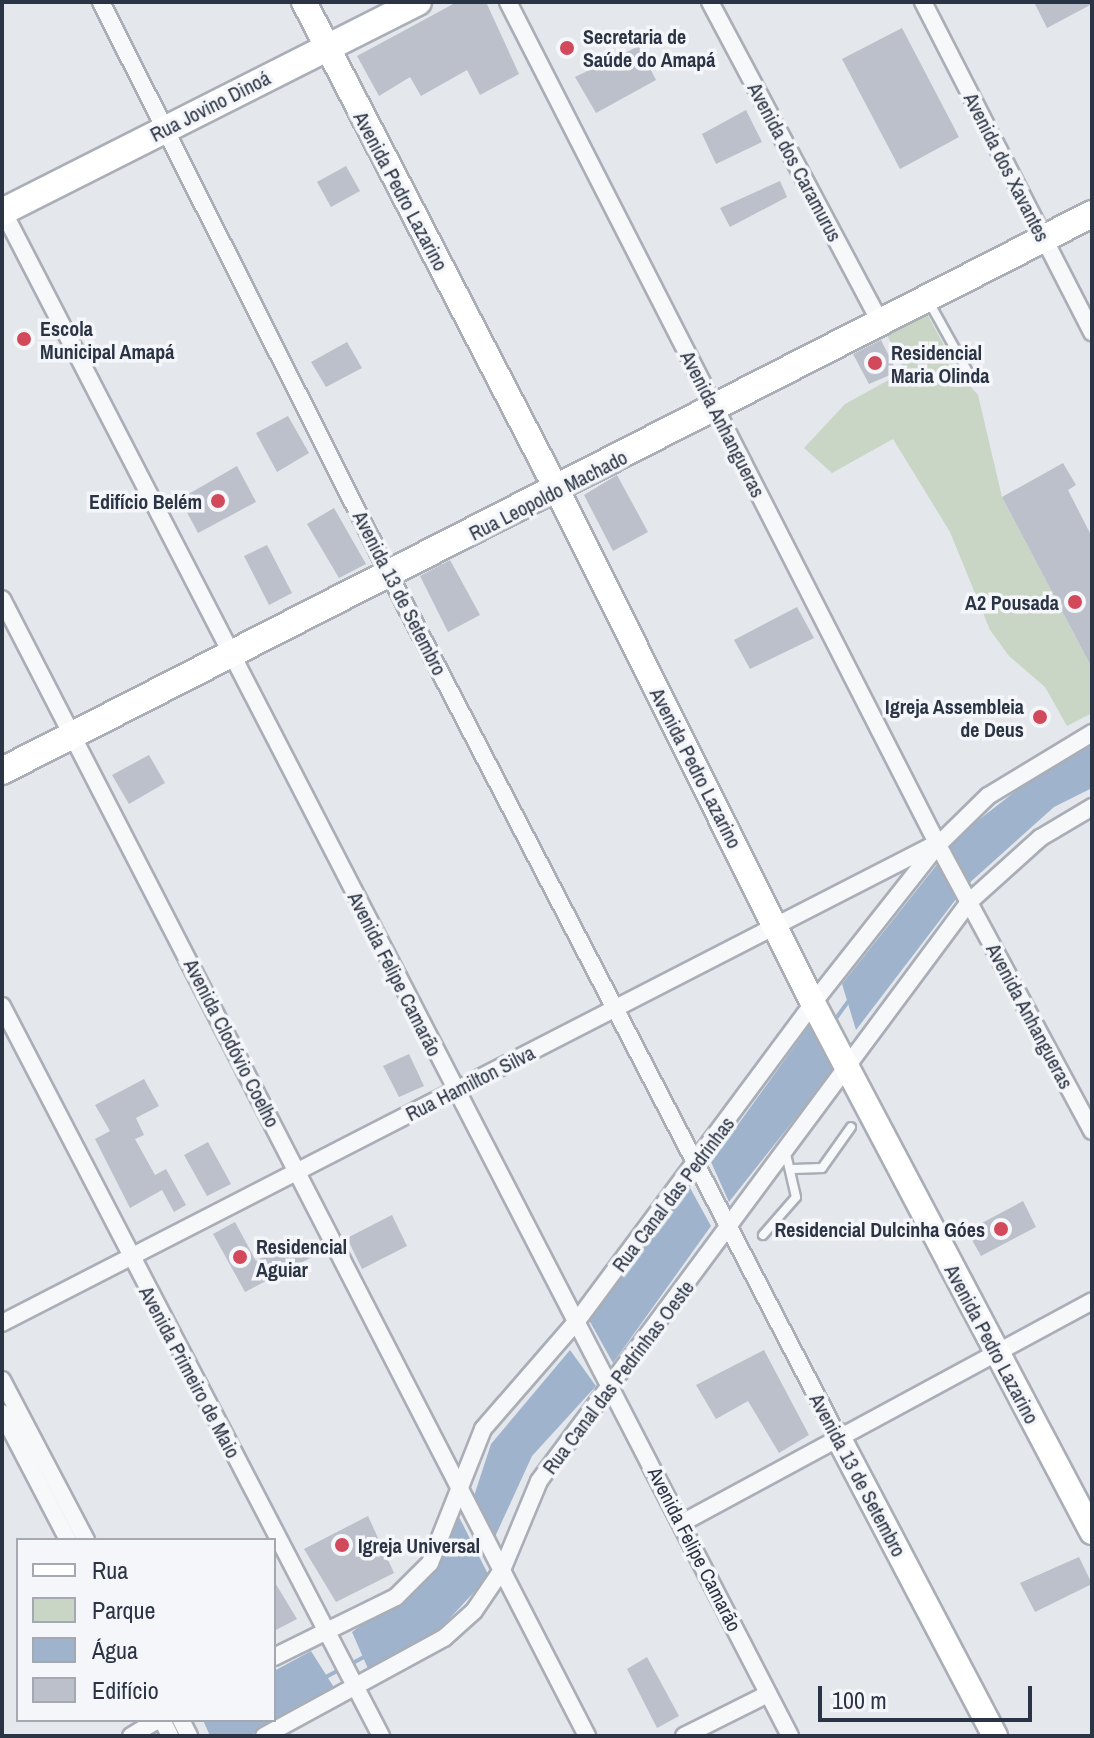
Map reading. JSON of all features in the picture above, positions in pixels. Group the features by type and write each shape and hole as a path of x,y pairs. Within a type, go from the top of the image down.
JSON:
{"main road":[{"name":"Avenida Pedro Lazarino","path":"304,2 557,490 813,1003 1092,1532"},
{"name":"Rua Jovino Dinoá","path":"3,212 418,2"},
{"name":"Rua Leopoldo Machado","path":"2,771 715,410 1092,214"},
{"name":"Avenida 13 de Setembro","path":"837,1435 995,1736"}],"street":[{"name":"Avenida 13 de Setembro","path":"101,2 390,576 837,1435"},
{"name":"Avenida Anhangueras","path":"508,2 939,847 1092,1131"},
{"name":"Avenida dos Caramurus","path":"710,2 880,322"},
{"name":"Avenida dos Xavantes","path":"923,2 1092,332"},
{"name":"Avenida Felipe Camarão","path":"3,212 236,654 454,1091 682,1523 790,1736"},
{"name":"Avenida Clodóvio Coelho","path":"2,599 499,1565"},
{"name":"Rua Canal das Pedrinhas","path":"276,1656 331,1636 396,1597 430,1563 483,1429 579,1327 813,1003 939,847 988,796 1092,733"},
{"path":"727,1221 790,1162 846,1064 967,899 1040,838 1092,807"},
{"name":"Rua Hamilton Silva","path":"2,1323 297,1170 939,847"},
{"name":"Avenida Primeiro de Maio","path":"2,1006 129,1257 381,1736"},
{"name":"Rua Canal das Pedrinhas Oeste","path":"264,1736 355,1682 444,1638 474,1611 539,1481 607,1382 727,1221"},
{"path":"682,1523 837,1435 1092,1301"},
{"path":"2,1380 85,1538"},
{"path":"2,1413 67,1538"},
{"path":"499,1565 587,1736"},
{"path":"684,1736 768,1694"},
{"path":"131,1736 173,1727"}],"lane":[{"path":"927,298 968,372"},
{"path":"763,1235 796,1197 790,1162 822,1168 851,1127"}],"green space":[{"path":"925,310 959,373 978,395 1002,497 1092,668 1092,713 1067,726 1045,687 1009,656 990,630 950,532 893,439 832,473 804,448 845,404 905,371 885,331"}],"water":[{"path":"1092,743 1092,788 1054,807 966,886 856,1030 842,984 962,833 1048,766"},
{"path":"809,1026 835,1068 729,1202 711,1162"},
{"path":"689,1186 711,1226 613,1363 589,1320"},
{"path":"570,1350 596,1386 532,1456 494,1539 473,1499 491,1444"},
{"path":"459,1517 489,1576 438,1631 369,1671 352,1632 435,1572"},
{"path":"311,1651 335,1689 276,1721 276,1670"},
{"path":"204,1722 275,1722 249,1736 210,1736"}],"building":[{"path":"457,2 486,2 519,74 480,95 467,70 421,96 410,77 379,96 357,56"},
{"path":"1034,2 1092,2 1092,4 1047,28"},
{"path":"902,28 959,137 900,169 842,59"},
{"path":"639,46 656,80 596,113 575,77"},
{"path":"746,110 762,142 716,164 702,134"},
{"path":"346,166 360,191 331,207 317,182"},
{"path":"780,181 787,197 730,227 720,208"},
{"name":"Residencial Maria Olinda","path":"881,340 897,372 869,384 853,354"},
{"path":"347,342 362,368 326,387 311,362"},
{"path":"288,416 309,453 277,472 256,433"},
{"name":"A2 Pousada","path":"1063,463 1076,485 1068,490 1092,537 1092,668 1002,497"},
{"name":"Edifício Belém","path":"237,466 256,502 198,533 180,499"},
{"path":"617,475 648,532 613,551 584,495"},
{"path":"334,508 366,564 339,578 307,524"},
{"path":"267,545 292,593 269,605 244,556"},
{"path":"450,560 480,615 448,632 420,576"},
{"path":"797,607 814,638 750,669 734,640"},
{"path":"149,755 165,783 129,804 112,775"},
{"path":"409,1054 424,1086 399,1097 383,1066"},
{"path":"144,1079 159,1106 136,1118 144,1135 135,1139 155,1175 166,1169 186,1205 174,1212 162,1190 130,1208 95,1139 110,1131 95,1105"},
{"path":"208,1142 231,1184 207,1196 184,1155"},
{"name":"Residencial Dulcinha Góes","path":"1023,1201 1036,1227 981,1256 967,1231"},
{"path":"392,1215 407,1246 362,1269 347,1238"},
{"path":"235,1222 256,1261 301,1235 312,1257 245,1292 213,1234"},
{"path":"764,1350 809,1435 779,1453 748,1401 716,1419 696,1385"},
{"path":"368,1516 394,1573 336,1602 304,1549"},
{"path":"1079,1557 1092,1584 1035,1612 1020,1583"},
{"path":"276,1584 297,1619 276,1630"},
{"path":"647,1657 679,1716 657,1728 627,1669"}],"waterway":[{"path":"834,1021 850,999"},
{"path":"349,1665 366,1656"},
{"path":"324,1678 341,1669"}],"place":[{"name":"Secretaria de Saúde do Amapá","path":"567,48"},
{"name":"Escola Municipal Amapá","path":"24,339"},
{"name":"Residencial Maria Olinda","path":"875,363"},
{"name":"Edifício Belém","path":"218,501"},
{"name":"A2 Pousada","path":"1075,602"},
{"name":"Igreja Assembleia de Deus","path":"1040,717"},
{"name":"Residencial Dulcinha Góes","path":"1001,1229"},
{"name":"Residencial Aguiar","path":"240,1257"},
{"name":"Igreja Universal","path":"342,1545"}]}
